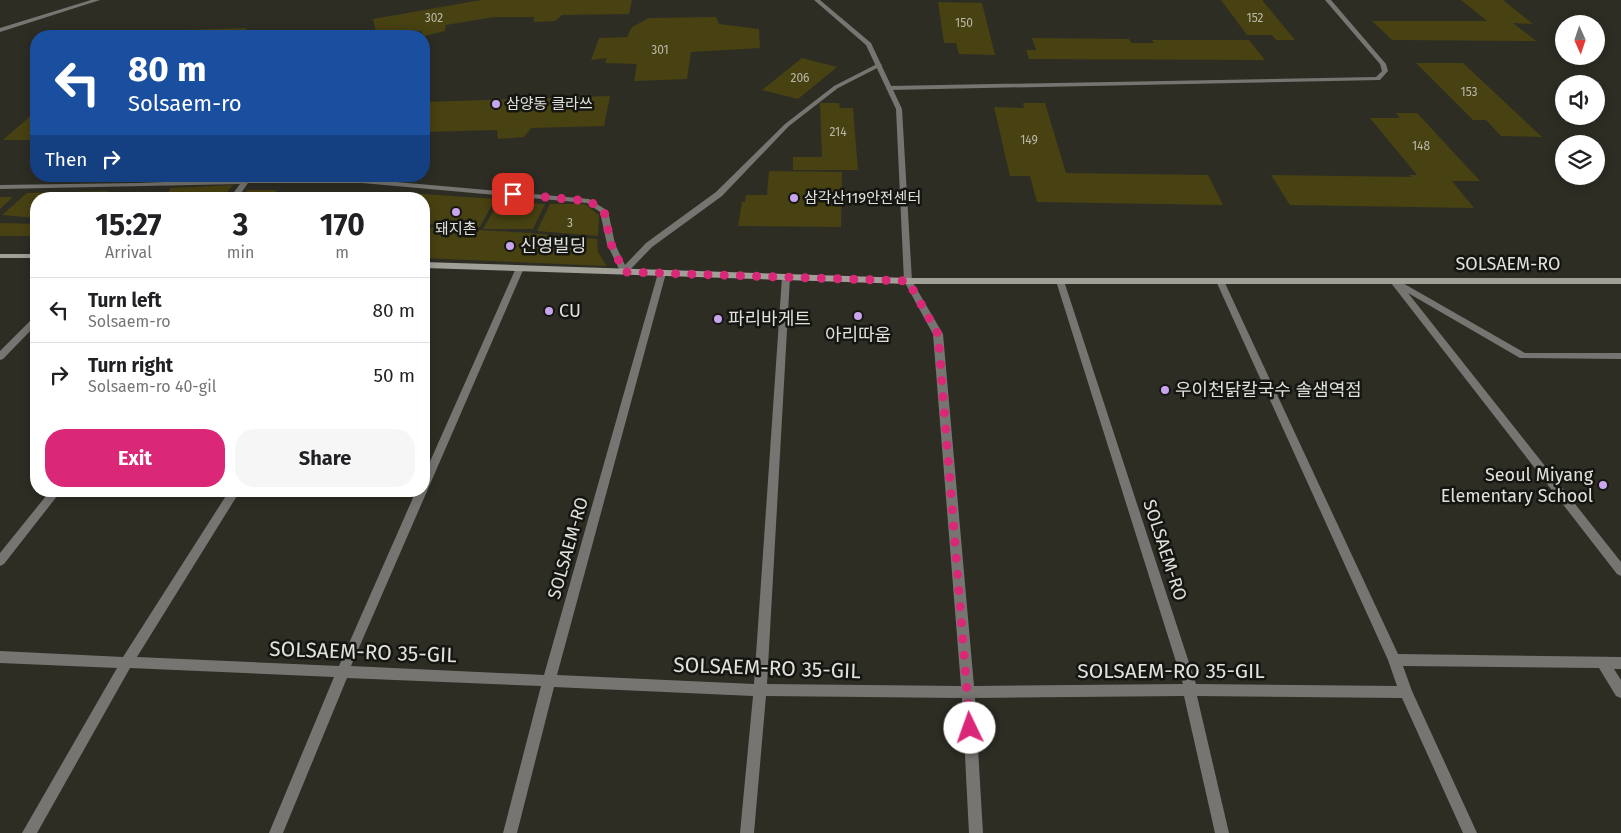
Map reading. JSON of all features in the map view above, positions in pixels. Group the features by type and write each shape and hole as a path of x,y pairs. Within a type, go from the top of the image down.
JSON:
{"main road":[{"path":"0,256 30,256"},
{"name":"SOLSAEM-RO","path":"430,265 908,281 1621,281"}],"street":[{"path":"0,30 97,0"},
{"path":"817,0 870,44 899,109 908,281 938,334 968,692 976,833"},
{"path":"889,88 1378,79 1385,71 1383,64 1328,0"},
{"path":"373,182 589,201 604,211 611,244 624,272 649,245 719,194 787,126 836,88 879,65"},
{"path":"0,187 219,182"},
{"path":"430,474 520,268"},
{"name":"SOLSAEM-RO","path":"510,833 549,680 662,273"},
{"path":"747,833 760,690 786,277"},
{"name":"SOLSAEM-RO","path":"1060,281 1190,683 1189,690 1222,833"},
{"path":"1220,281 1394,660 1406,692 1470,833"},
{"path":"1394,281 1523,356 1621,356"},
{"path":"1394,281 1621,571"},
{"path":"0,357 30,326"},
{"path":"0,561 51,497"},
{"path":"29,833 128,662 231,497"},
{"path":"276,833 343,671 419,497"},
{"name":"SOLSAEM-RO 35-GIL","path":"0,657 760,690 1406,692"},
{"path":"1394,660 1621,663"},
{"path":"1603,663 1621,692"}],"building":[{"path":"481,0 632,0 629,14 562,15 555,21 534,22 534,17 494,17 446,25 445,31 430,35 430,30 376,30 373,19"},
{"path":"1221,0 1262,0 1295,40 1276,40 1272,35 1247,35"},
{"path":"1461,0 1503,0 1533,24 1513,23 1536,41 1392,40 1372,21 1487,21"},
{"path":"938,2 982,3 995,55 959,54 956,43 944,43"},
{"path":"716,17 719,24 759,29 760,48 691,52 687,79 634,81 637,64 605,63 607,58 591,60 599,38 627,37 632,27 649,18"},
{"path":"247,28 246,30 185,30"},
{"path":"1032,38 1129,39 1131,43 1154,43 1152,40 1249,40 1265,60 1029,59 1026,50 1036,50"},
{"path":"802,58 837,67 798,99 762,90"},
{"path":"1416,63 1463,63 1542,137 1501,136 1486,120 1473,120"},
{"path":"610,96 604,126 531,128 524,137 498,139 497,130 430,132 430,102"},
{"path":"820,103 839,103 840,108 853,108 858,170 793,170 793,157 822,157"},
{"path":"1023,103 1045,103 1066,173 1208,175 1223,205 1037,202 1030,176 1010,176 994,107 1024,108"},
{"path":"1396,113 1417,113 1480,181 1452,181 1474,208 1290,205 1271,175 1412,177 1409,175 1417,175 1370,118 1400,118"},
{"path":"30,116 30,140 3,140"},
{"name":"삼각산119안전센터","path":"769,171 842,172 841,227 738,226 742,202 745,202 746,195 767,195"},
{"path":"233,185 227,192 168,192 171,188"},
{"path":"247,190 277,190 276,192 245,192"},
{"path":"108,191 107,192 68,192"},
{"path":"27,193 30,193 30,217 2,215"},
{"name":"돼지촌","path":"430,195 495,199 480,227 430,224"},
{"path":"0,197 13,197 0,209"},
{"path":"499,201 545,204 533,229 483,229"},
{"path":"550,204 585,204 599,215 598,236 537,231"},
{"path":"0,223 30,224 30,236 0,236"},
{"name":"신영빌딩","path":"430,227 597,239 598,252 607,266 430,258"}],"place":[{"name":"삼양동 클라쓰","path":"496,104"},
{"name":"삼각산119안전센터","path":"794,198"},
{"name":"돼지촌","path":"456,212"},
{"name":"신영빌딩","path":"510,246"},
{"name":"CU","path":"549,311"},
{"name":"아리따움","path":"858,316"},
{"name":"파리바게트","path":"718,319"},
{"name":"우이천닭칼국수 솔샘역점","path":"1165,390"},
{"name":"Seoul Miyang Elementary School","path":"1603,485"}],"route":[{"path":"513,194 589,201 604,211 611,244 624,272 908,281 938,334 967,672 970,728"}]}
